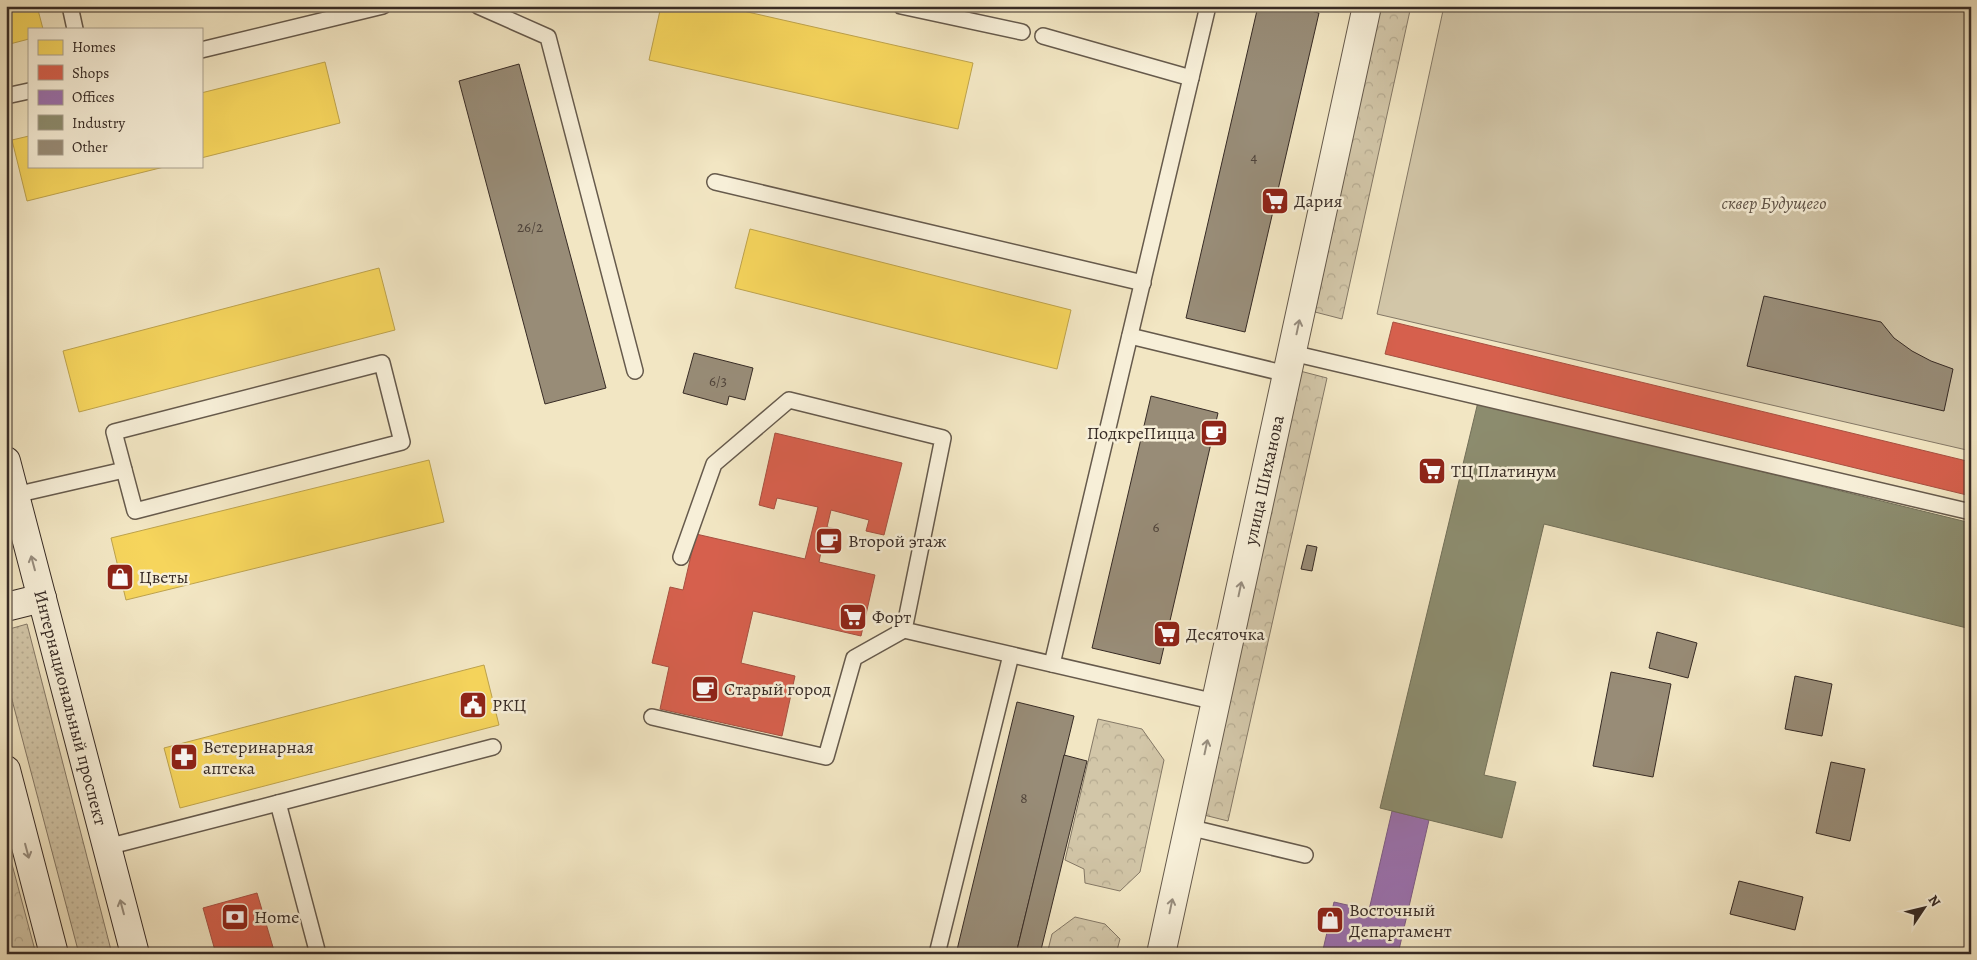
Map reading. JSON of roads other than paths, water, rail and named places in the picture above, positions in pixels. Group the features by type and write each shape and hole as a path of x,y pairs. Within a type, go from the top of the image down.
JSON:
{"street":[{"name":"улица Шиханова","path":"1161,954 1367,6"},
{"name":"Интернациональный проспект","path":"6,461 134,954"},
{"path":"6,607 42,598"},
{"path":"6,770 54,954"}],"lane":[{"path":"70,6 75,28"},
{"path":"202,50 383,6"},
{"path":"478,6 548,37 635,372"},
{"path":"901,6 1022,32"},
{"path":"1052,664 1208,6"},
{"path":"1043,36 1191,78"},
{"path":"6,96 28,91"},
{"path":"715,182 1143,283"},
{"path":"1130,336 1290,364 1971,512"},
{"path":"382,363 402,442 135,510 124,470 114,432 382,363"},
{"path":"681,557 714,464 789,400 943,438 904,630"},
{"path":"15,495 124,470"},
{"path":"652,717 826,757 854,658 904,630 1216,702"},
{"path":"937,954 1011,655"},
{"path":"107,847 493,747"},
{"path":"278,803 318,954"},
{"path":"1188,827 1305,855"}],"place":[{"name":"Дария","path":"1275,201"},
{"name":"ПодкреПицца","path":"1214,433"},
{"name":"ТЦ Платинум","path":"1432,471"},
{"name":"Второй этаж","path":"829,541"},
{"name":"Цветы","path":"120,577"},
{"name":"Форт","path":"853,617"},
{"name":"Десяточка","path":"1167,634"},
{"name":"Старый город","path":"705,689"},
{"name":"РКЦ","path":"473,705"},
{"name":"Ветеринарная аптека","path":"184,757"},
{"name":"Home","path":"235,917"},
{"name":"Восточный Департамент","path":"1330,920"}],"park label":[{"name":"сквер Будущего","path":"1774,203"}]}
